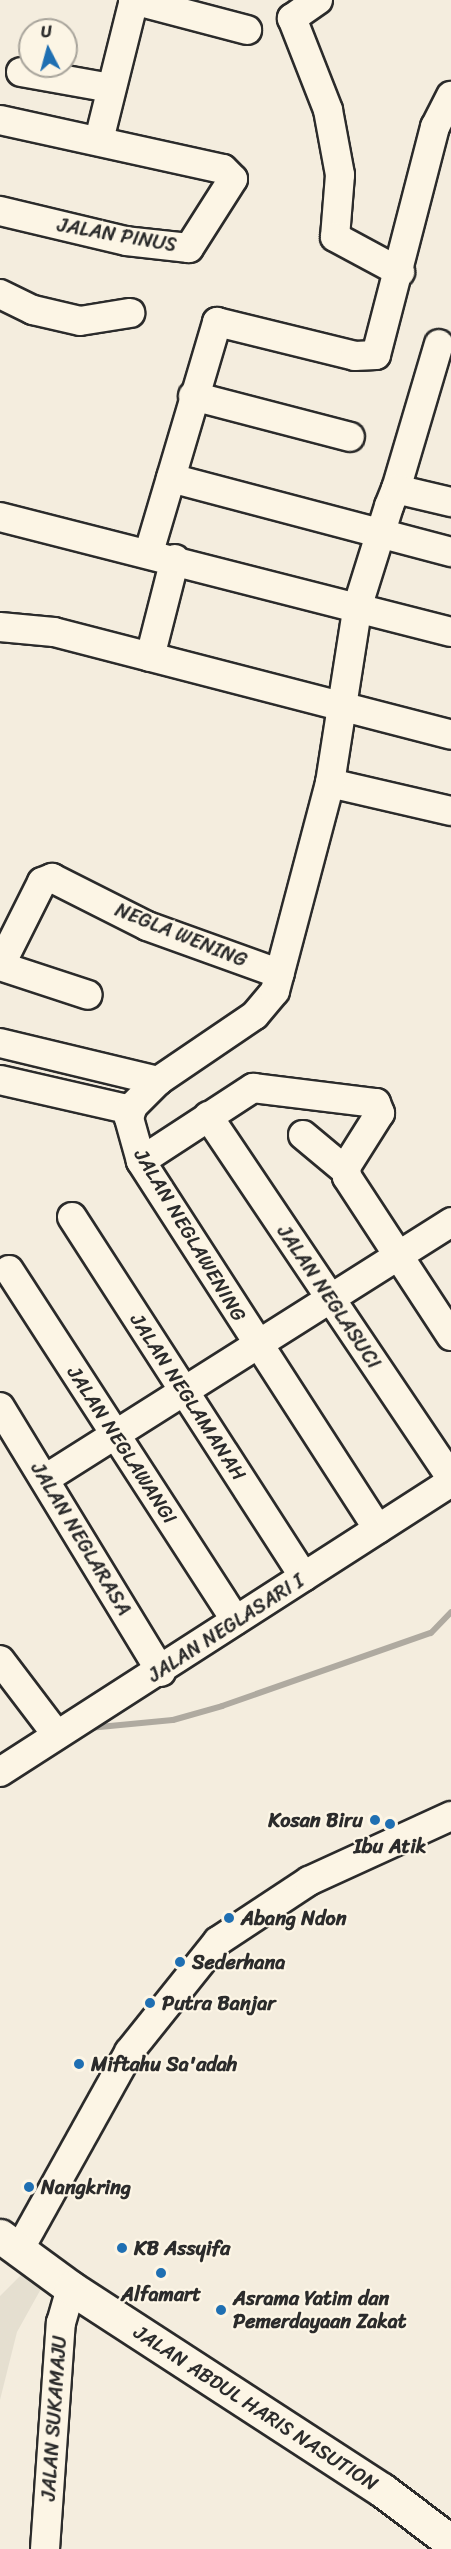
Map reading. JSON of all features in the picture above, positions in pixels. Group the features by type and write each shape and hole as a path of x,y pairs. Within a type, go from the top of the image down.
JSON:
{"highway":[{"name":"JALAN ABDUL HARIS NASUTION","path":"9,2243 70,2288 431,2526"}],"street":[{"path":"0,120 99,140 133,0 247,30"},
{"path":"318,0 292,18 328,110 340,176 335,237 400,272"},
{"path":"55,78 111,88"},
{"path":"150,657 171,478 210,332 225,320 355,356 375,356 400,272 435,127 451,96"},
{"name":"JALAN PINUS","path":"0,211 126,241 191,246 230,188 230,172 99,140"},
{"path":"0,294 33,310 80,321 130,313"},
{"path":"0,1080 131,1110 158,1081 264,1008 280,974 330,783 340,707 358,604 396,489 439,344"},
{"path":"193,396 350,437"},
{"path":"171,478 451,552"},
{"path":"396,489 451,502"},
{"path":"0,517 358,604 451,632"},
{"path":"0,627 54,632 451,735"},
{"path":"330,783 451,811"},
{"name":"NEGLA WENING","path":"2,967 42,882 52,878 147,926 280,974"},
{"path":"2,967 88,995"},
{"path":"0,1043 158,1081"},
{"path":"141,1161 240,1094 265,1086 376,1103 380,1109 345,1170"},
{"name":"JALAN NEGLAWENING","path":"131,1110 132,1140 141,1161 257,1345 378,1529"},
{"name":"JALAN NEGLASUCI","path":"208,1116 451,1480"},
{"path":"303,1135 345,1170 451,1336"},
{"name":"JALAN NEGLAMANAH","path":"72,1217 304,1577"},
{"path":"45,1479 330,1299 397,1252 451,1222"},
{"name":"JALAN NEGLAWANGI","path":"9,1270 235,1620"},
{"name":"JALAN NEGLARASA","path":"0,1407 161,1672"},
{"name":"JALAN NEGLASARI I","path":"0,1772 161,1672 235,1620 451,1480"},
{"path":"0,1660 57,1735"},
{"path":"9,2243 129,2052 218,1941 309,1881 451,1816"},
{"name":"JALAN SUKAMAJU","path":"45,2549 61,2323 70,2288"}],"shaded area":[{"path":"22,2274 42,2287 17,2332 0,2400 0,2296"}],"waterway":[{"path":"89,1728 173,1720 222,1706 431,1633 451,1612"}],"place":[{"name":"Kosan Biru","path":"375,1820"},
{"name":"Ibu Atik","path":"390,1824"},
{"name":"Abang Ndon","path":"229,1918"},
{"name":"Sederhana","path":"180,1962"},
{"name":"Putra Banjar","path":"150,2003"},
{"name":"Miftahu Sa'adah","path":"79,2064"},
{"name":"Nangkring","path":"29,2187"},
{"name":"KB Assyifa","path":"122,2248"},
{"name":"Alfamart","path":"161,2273"},
{"name":"Asrama Yatim dan Pemerdayaan Zakat","path":"221,2310"}]}
